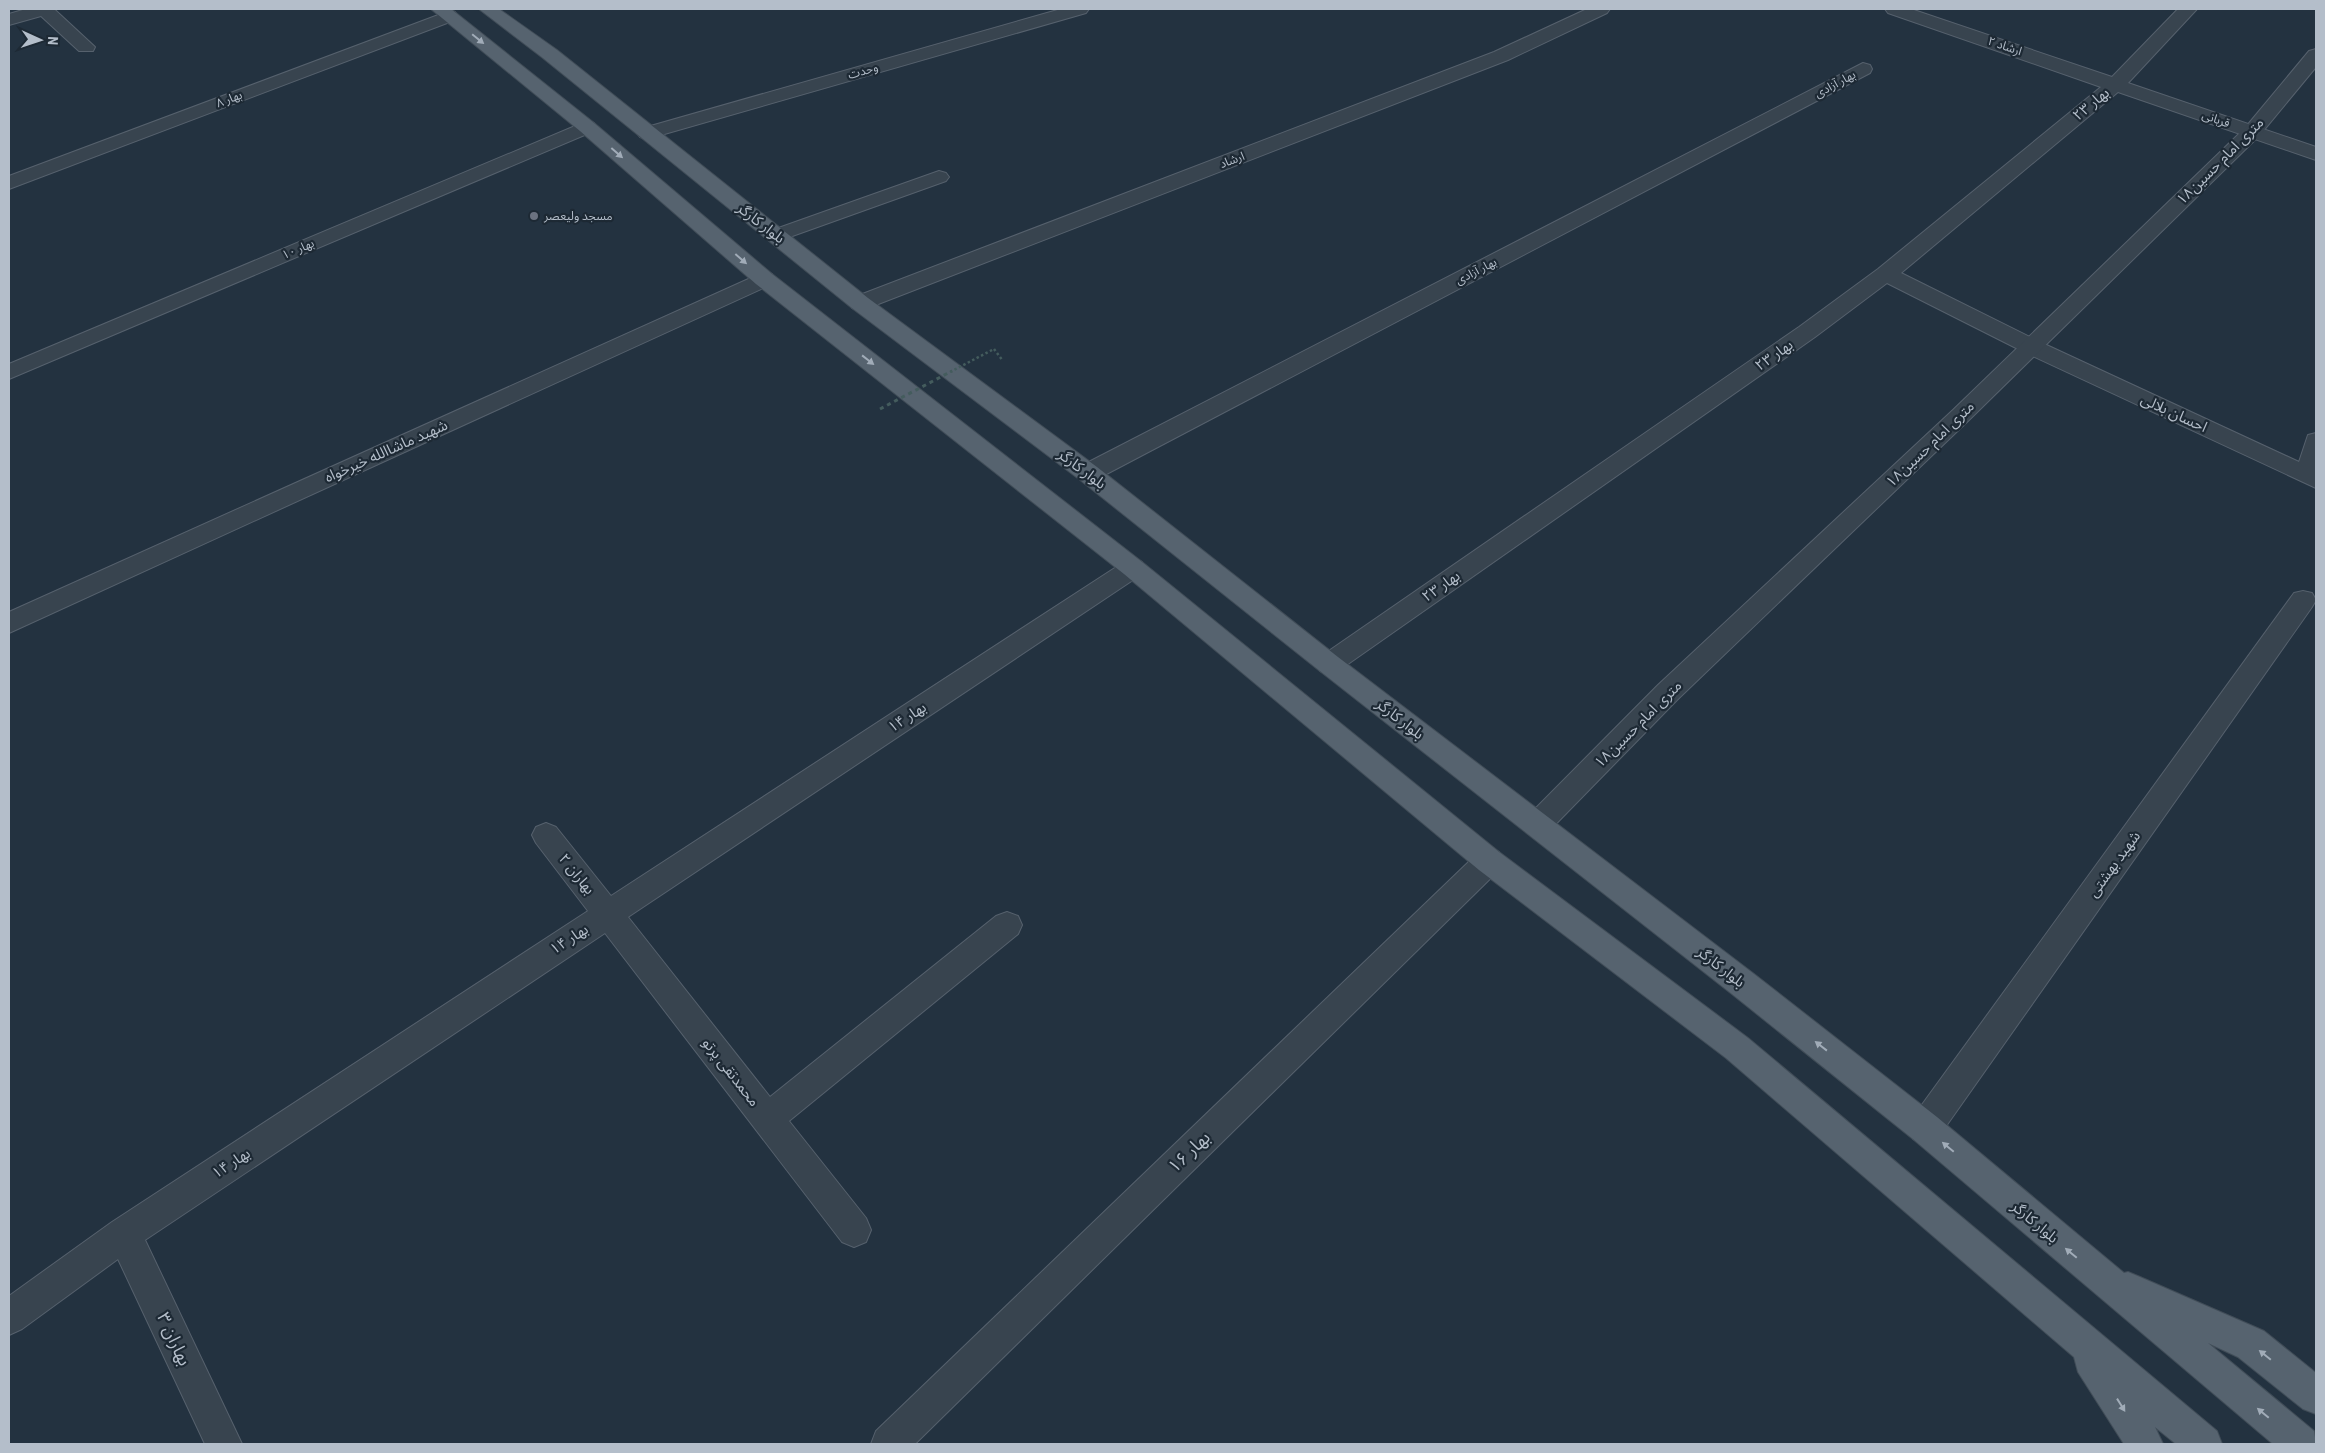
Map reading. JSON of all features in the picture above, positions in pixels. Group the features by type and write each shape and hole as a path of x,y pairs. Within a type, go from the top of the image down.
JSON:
{"main road":[{"name":"بلوار کارگر","path":"488,9 550,54 860,303 1088,473 1925,1128 2301,1444"},
{"path":"445,12 587,127 764,279 1133,568 1489,861 1737,1048 2204,1444"},
{"path":"2097,1274 2251,1344 2316,1396"},
{"path":"2076,1335 2145,1444"}],"street":[{"path":"9,20 44,9 86,47"},
{"name":"وحدت","path":"647,133 1080,9"},
{"name":"ارشاد","path":"860,303 1501,56 1601,9"},
{"name":"ارشاد ۲","path":"1894,9 2116,84"},
{"name":"بهار ۲۳","path":"1330,664 1807,332 1886,274 2116,84 2188,9"},
{"name":"بهار ۸","path":"9,183 445,12"},
{"name":"۱۸متری امام حسین","path":"1537,825 1668,692 2032,346 2252,132 2316,56"},
{"name":"بهار آزادی","path":"1088,473 1864,69"},
{"name":"قربانی","path":"2116,84 2316,154"},
{"name":"بهار ۱۰","path":"9,372 587,127"},
{"path":"777,235 939,177"},
{"name":"احسان بلالی","path":"1886,274 2032,346 2312,478"},
{"name":"شهید ماشاالله خیرخواه","path":"9,623 764,279"},
{"path":"2312,478 2316,441"},
{"name":"بهار ۱۴","path":"9,1317 124,1234 1133,568"},
{"name":"شهید بهشتی","path":"1925,1128 2302,600"},
{"name":"بهاران ۲","path":"546,835 608,913"},
{"name":"بهار ۱۶","path":"889,1444 1489,861"},
{"name":"محمدتقی پرتو","path":"608,913 854,1230"},
{"path":"767,1119 1007,925"},
{"name":"بهاران ۳","path":"124,1234 224,1444"}],"path":[{"path":"880,409 994,349"}],"place":[{"name":"مسجد ولیعصر","path":"534,216"}]}
